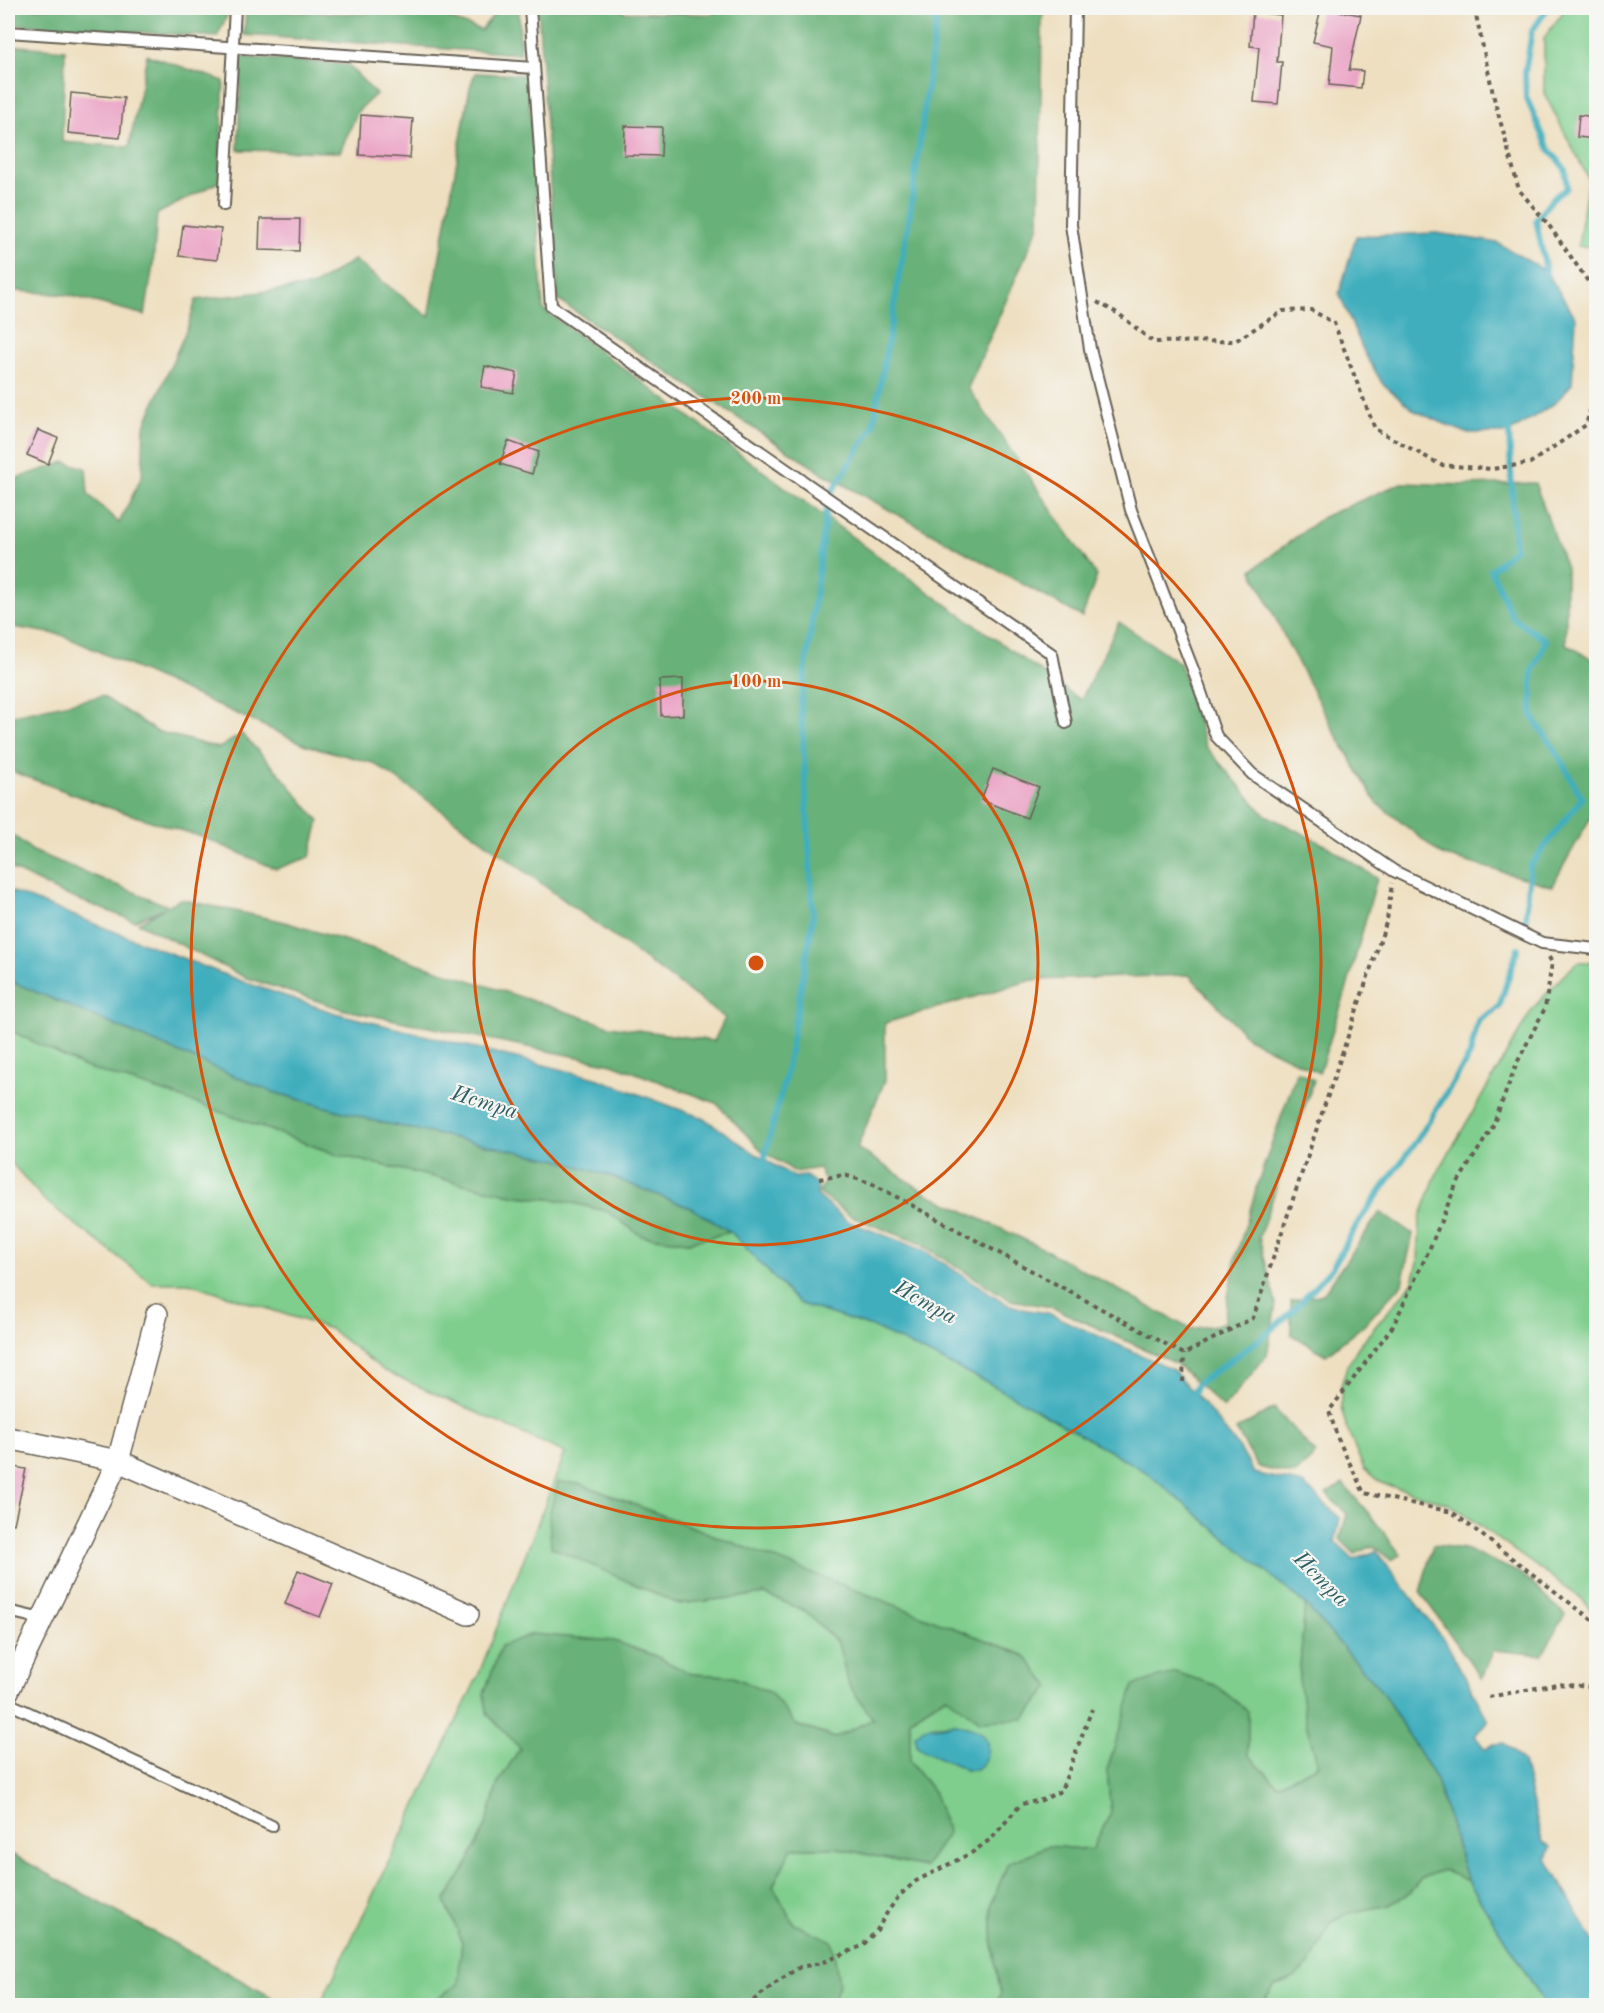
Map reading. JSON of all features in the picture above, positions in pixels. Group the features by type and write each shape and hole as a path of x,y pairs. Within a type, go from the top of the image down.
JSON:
{"street":[{"path":"8,1691 118,1461 158,1314"},
{"path":"8,1438 118,1461 468,1614"}],"lane":[{"path":"224,206 235,8"},
{"path":"530,8 551,306 1052,654 1066,723"},
{"path":"1076,8 1071,225 1090,349 1131,510 1194,672 1215,736 1252,774 1394,871 1542,943 1596,950"},
{"path":"8,32 534,68"},
{"path":"8,1611 42,1619"},
{"path":"8,1702 272,1826"}],"path":[{"path":"1476,8 1494,98 1519,190 1548,224 1594,290 1596,313"},
{"path":"1081,292 1119,314 1153,342 1235,341 1283,311 1311,310 1334,323 1376,429 1441,465 1492,469 1530,463 1586,425 1596,389"},
{"path":"1184,1354 1253,1318 1387,920 1394,871"},
{"path":"1542,943 1552,963 1545,1008 1517,1063 1492,1128 1456,1185 1429,1250 1393,1326 1329,1411 1338,1439 1364,1493 1452,1512 1596,1623"},
{"path":"819,1179 844,1175 871,1183 1184,1354"},
{"path":"1183,1382 1184,1354"},
{"path":"1489,1697 1557,1684 1592,1687 1596,1690"},
{"path":"746,2006 800,1967 821,1963 862,1946 877,1930 900,1895 916,1881 973,1852 992,1838 1021,1804 1042,1800 1060,1791 1092,1709"}],"green space":[{"path":"8,8 175,8 228,14 217,37 8,24"},
{"path":"370,8 447,8 450,19 481,30 496,12 495,8 519,8 520,54 244,35 246,10 366,14"},
{"path":"538,8 616,8 625,12 710,14 727,8 1044,8 1039,225 968,388 1097,576 1082,617 819,471 558,300"},
{"path":"1566,8 1596,8 1596,247 1578,246 1588,178 1544,93 1544,38"},
{"path":"8,45 65,50 62,142 129,147 147,55 224,81 219,182 157,214 153,265 145,315 68,295 8,290"},
{"path":"241,57 348,65 376,94 358,111 340,152 238,150"},
{"path":"475,73 528,75 543,309 881,558 1081,700 1119,622 1180,663 1206,747 1264,814 1327,846 1377,878 1347,988 1319,1073 1249,1039 1189,975 1032,980 885,1023 885,1080 857,1148 928,1194 1044,1249 1190,1329 1223,1324 1235,1260 1259,1180 1297,1071 1314,1080 1259,1237 1276,1304 1267,1355 1224,1408 1175,1363 1051,1307 1010,1300 919,1243 852,1217 819,1193 825,1180 819,1168 795,1172 761,1150 716,1103 612,1064 345,1010 244,977 138,923 164,908 134,921 58,892 8,867 8,831 33,851 168,906 180,899 281,921 610,1026 714,1041 725,1018 426,799 373,763 306,745 62,635 8,626 8,481 65,462 86,468 88,494 119,523 142,476 144,427 188,326 196,300 313,286 354,260 429,317 470,87"},
{"path":"1401,483 1466,485 1535,483 1566,568 1566,644 1596,661 1596,808 1552,886 1442,855 1376,802 1335,733 1252,570 1323,517"},
{"path":"102,696 156,731 219,748 242,734 280,774 319,821 310,857 276,869 205,838 113,809 8,770 8,716"},
{"path":"1578,962 1596,962 1596,1617 1582,1599 1449,1504 1381,1483 1364,1469 1347,1429 1341,1407 1341,1386 1347,1366 1358,1347 1413,1282 1418,1262 1420,1218 1435,1177 1533,1008"},
{"path":"8,980 270,1091 375,1121 558,1160 607,1175 691,1208 731,1232 688,1242 642,1236 606,1211 560,1200 517,1196 338,1155 171,1094 82,1066 8,1029"},
{"path":"8,1029 82,1066 171,1094 338,1155 517,1196 560,1200 606,1211 642,1236 688,1242 731,1232 798,1303 872,1327 989,1383 1145,1471 1305,1604 1299,1679 1306,1723 1318,1765 1278,1785 1248,1755 1247,1711 1107,1770 1111,1812 1092,1850 1048,1846 1008,1863 991,1905 993,1950 1001,1994 996,2005 832,2005 839,1984 832,1941 794,1924 773,1886 792,1848 838,1848 925,1867 934,1793 910,1761 910,1719 946,1696 980,1721 1050,1687 1023,1655 581,1484 678,1604 765,1594 805,1611 838,1643 849,1685 874,1719 836,1738 796,1725 771,1693 731,1676 691,1674 653,1655 614,1641 501,1646 484,1694 488,1715 521,1748 498,1783 486,1825 467,1865 445,1901 462,1941 458,1984 427,2005 320,2005 478,1676 565,1453 383,1370 330,1329 189,1283 152,1283 44,1200 8,1159","holes":["956,1724 966,1770 917,1746 934,1725"]},
{"path":"1380,1212 1413,1234 1402,1284 1365,1324 1326,1355 1291,1334 1291,1301 1323,1294"},
{"path":"1274,1408 1316,1454 1294,1475 1258,1467 1236,1430"},
{"path":"558,1482 581,1484 1024,1655 1050,1687 1024,1719 980,1721 946,1696 910,1719 910,1761 934,1793 948,1833 925,1867 838,1848 792,1848 773,1886 794,1924 832,1941 839,1984 832,2005 427,2005 458,1984 462,1941 445,1901 467,1865 486,1825 498,1783 520,1748 488,1715 484,1694 501,1646 532,1634 614,1641 653,1655 691,1674 731,1676 771,1693 796,1725 835,1738 873,1719 849,1685 838,1643 805,1611 765,1594 678,1604 551,1547 549,1516"},
{"path":"1343,1484 1401,1555 1391,1560 1373,1546 1355,1554 1340,1539 1347,1514 1326,1494"},
{"path":"1433,1545 1465,1549 1522,1574 1565,1615 1542,1655 1493,1650 1482,1679 1420,1592"},
{"path":"1305,1604 1383,1693 1436,1780 1468,1881 1443,1870 1422,1878 1408,1894 1389,1905 1348,1913 1330,1923 1310,1964 1294,1978 1274,1986 1261,2006 996,2005 1001,1994 993,1950 991,1905 1008,1863 1048,1846 1092,1850 1111,1812 1107,1770 1134,1685 1175,1672 1215,1685 1248,1711 1248,1755 1278,1785 1318,1765 1306,1723 1299,1679"},
{"path":"8,1852 286,2005 8,2005"},
{"path":"1443,1870 1468,1881 1546,2005 1261,2006 1274,1986 1294,1978 1321,1943 1330,1923 1348,1913 1389,1905 1408,1894 1422,1878"}],"water":[{"path":"1437,233 1498,243 1546,271 1576,318 1572,384 1555,403 1509,433 1466,433 1415,411 1382,383 1364,352 1339,294 1356,236"},
{"name":"Истра","path":"8,890 241,981 335,1013 596,1078 705,1119 794,1177 806,1176 818,1185 817,1195 847,1221 923,1250 1007,1304 1048,1313 1172,1369 1240,1449 1254,1473 1303,1484 1340,1518 1335,1542 1354,1560 1376,1551 1447,1644 1488,1720 1475,1736 1485,1749 1493,1744 1504,1743 1523,1762 1542,1841 1551,1847 1547,1859 1596,1946 1596,2005 1546,2005 1468,1881 1436,1780 1383,1693 1305,1604 1145,1471 989,1383 872,1327 798,1303 731,1232 691,1208 607,1175 558,1160 375,1121 270,1091 8,980"},
{"path":"956,1724 978,1731 986,1740 986,1757 976,1769 966,1770 917,1746 915,1735 924,1728"}],"building":[{"path":"1321,8 1361,15 1349,70 1363,71 1361,88 1329,85 1333,46 1313,42"},
{"path":"1253,12 1281,15 1277,62 1282,62 1278,104 1254,102 1259,47 1250,46"},
{"path":"71,93 124,98 120,138 68,133"},
{"path":"361,115 413,119 410,158 359,155"},
{"path":"1579,115 1596,117 1596,139 1577,137"},
{"path":"625,126 662,127 661,156 624,155"},
{"path":"260,219 300,219 299,251 259,250"},
{"path":"183,225 221,229 217,260 179,256"},
{"path":"485,366 517,373 513,393 481,387"},
{"path":"38,430 58,438 48,464 27,455"},
{"path":"508,441 539,452 532,474 500,464"},
{"path":"683,679 683,715 661,716 660,680"},
{"path":"993,769 1039,787 1027,818 981,800"},
{"path":"8,1466 26,1469 14,1524 8,1523"},
{"path":"298,1570 333,1584 320,1617 285,1604"}],"waterway":[{"path":"762,1166 786,1074 813,917 801,704 828,498 873,427 910,213 938,8"},
{"path":"1544,280 1546,271 1536,220 1553,198 1567,188 1565,169 1549,149 1526,97 1525,73 1532,31 1548,8"},
{"path":"1510,427 1515,549 1491,570 1512,617 1546,641 1532,672 1532,716 1555,750 1582,798 1530,866 1526,918"},
{"path":"1191,1401 1197,1384 1259,1340 1293,1311 1332,1268 1359,1221 1418,1139 1470,1055 1478,1021 1499,1007 1518,948"}]}
